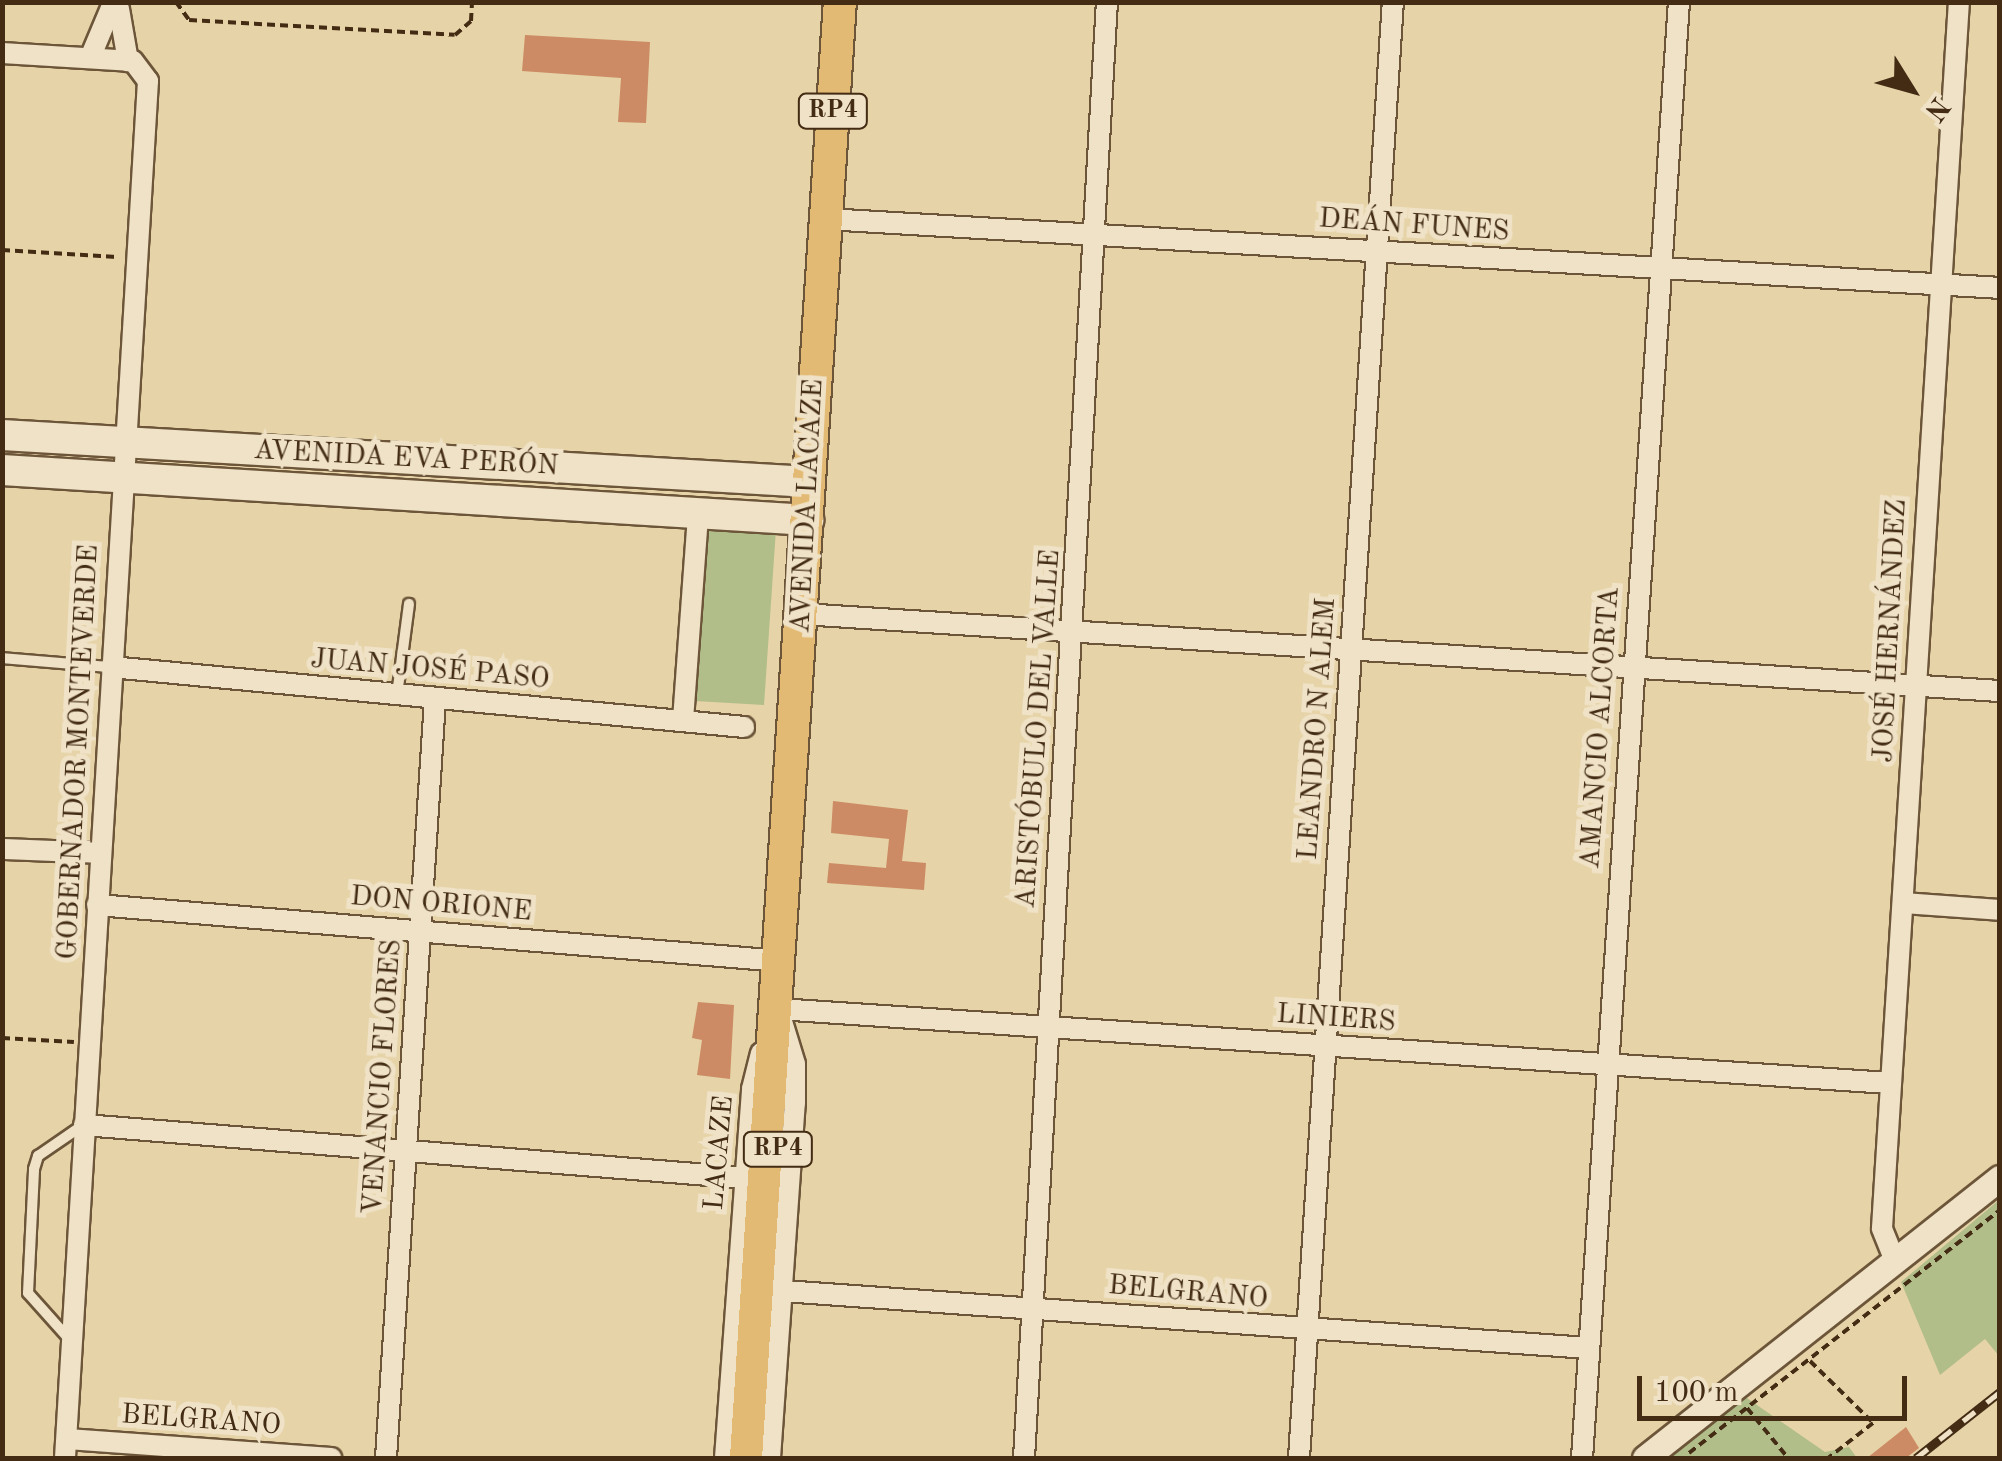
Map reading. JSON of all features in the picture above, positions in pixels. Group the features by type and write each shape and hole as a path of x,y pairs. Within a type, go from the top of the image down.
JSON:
{"main road":[{"name":"AVENIDA LACAZE","path":"758,1458 769,1290 765,1108 778,1009 840,2"},
{"name":"AVENIDA EVA PERÓN","path":"2,435 810,482"},
{"name":"AVENIDA EVA PERÓN","path":"2,470 808,520"},
{"name":"AVENIDA LACAZE","path":"746,1458 769,1290"}],"street":[{"name":"ARISTÓBULO DEL VALLE","path":"1024,1458 1108,2"},
{"name":"LEANDRO N ALEM","path":"1300,1458 1394,2"},
{"name":"AMANCIO ALCORTA","path":"1582,1458 1604,1066 1679,2"},
{"name":"JOSÉ HERNÁNDEZ","path":"1896,1261 1882,1228 1959,2"},
{"name":"GOBERNADOR MONTEVERDE","path":"66,1449 148,82 143,66 128,61 115,8 90,58"},
{"path":"2,53 128,61"},
{"name":"DEÁN FUNES","path":"826,218 2000,288"},
{"path":"683,720 698,514"},
{"path":"802,614 2000,691"},
{"name":"JUAN JOSÉ PASO","path":"112,667 744,727"},
{"name":"VENANCIO FLORES","path":"386,1458 435,700"},
{"path":"2,849 100,853"},
{"path":"1903,903 2000,910"},
{"name":"DON ORIONE","path":"97,905 781,961"},
{"name":"LINIERS","path":"778,1009 1890,1083"},
{"name":"LACAZE","path":"725,1458 752,1089 778,1009"},
{"path":"84,1125 745,1178"},
{"path":"1645,1458 1802,1351 1896,1261 2000,1178"},
{"path":"769,1290 770,1458"},
{"name":"BELGRANO","path":"769,1290 1589,1348"},
{"name":"BELGRANO","path":"66,1449 331,1458"}],"lane":[{"path":"396,696 409,604"},
{"path":"2,658 112,667"},
{"path":"72,1343 28,1293 34,1169 38,1156 69,1129 84,1125"}],"path":[{"path":"176,2 189,20 456,34 471,21 472,2"},
{"path":"2,250 136,258"},
{"path":"2,1038 89,1043"},
{"path":"1682,1458 1748,1408 1802,1351 2000,1210"},
{"path":"1802,1351 1873,1423 1832,1457"},
{"path":"1748,1408 1788,1458"}],"green space":[{"path":"708,525 776,529 764,705 695,701"},
{"path":"1999,1200 1999,1356 1985,1339 1940,1375 1901,1282"},
{"path":"1744,1396 1825,1452 1849,1447 1857,1458 1665,1458"}],"building":[{"path":"525,35 650,42 646,123 618,122 621,78 522,71"},
{"path":"833,801 908,810 902,861 926,863 924,890 827,883 829,863 886,868 889,839 831,833"},
{"path":"698,1002 734,1005 730,1079 697,1075 702,1040 692,1038"},
{"path":"1906,1427 1919,1448 1906,1458 1867,1458"}],"railway":[{"path":"1916,1458 2000,1392"}]}
